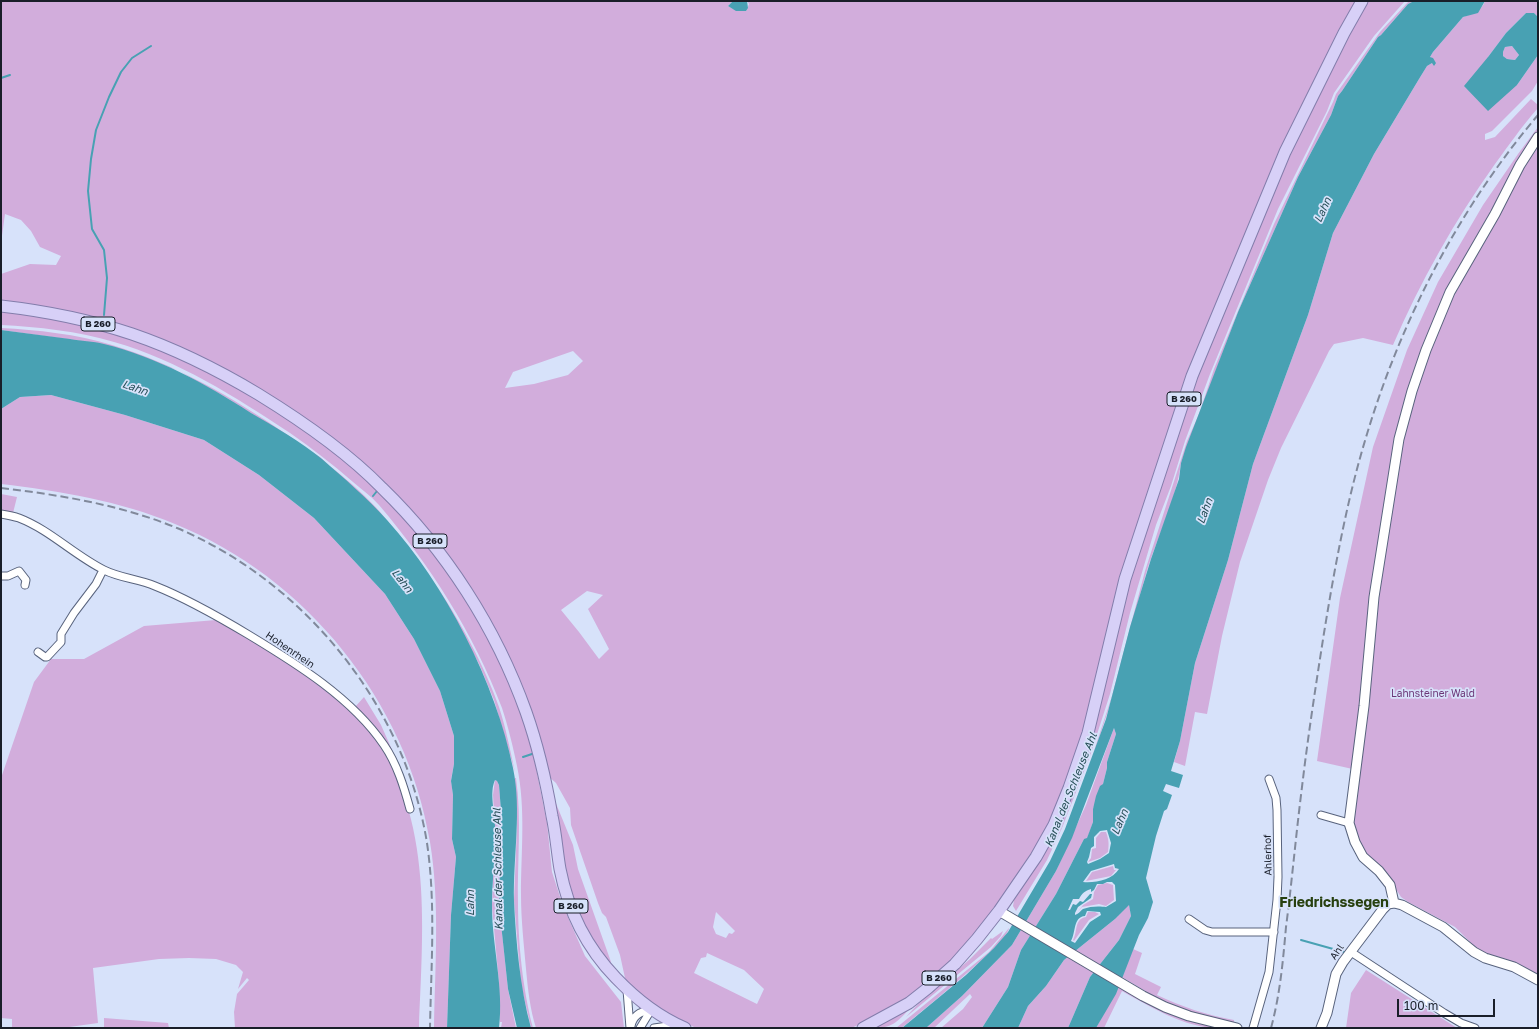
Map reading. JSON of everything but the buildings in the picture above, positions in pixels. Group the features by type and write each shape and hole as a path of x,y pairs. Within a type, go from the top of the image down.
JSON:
{"main road":[{"name":"B 260","path":"863,1028 909,1003 955,964 1002,913 1048,836 1069,788 1088,733 1125,579 1197,363 1285,152 1344,33 1362,1"},
{"name":"B 260","path":"1,306 67,318 130,334 184,355 220,373 283,409 318,434 370,476 408,514 431,542 471,598 512,677 536,744 552,816 560,869 573,911 582,932 608,971 627,990 651,1010 681,1027"}],"street":[{"path":"1538,137 1520,165 1495,214 1450,292 1426,350 1412,391 1399,439 1374,598 1364,706 1349,823 1355,842 1363,857 1379,871 1390,885 1394,903 1402,905 1443,927 1474,952 1485,958 1514,967 1538,980"},
{"name":"Hohenrhein","path":"1,514 18,518 34,525 103,570 123,578 138,580 156,586 218,616 287,658 354,709 384,744 396,766 410,809"},
{"path":"38,652 47,658 61,642 61,634 74,613 96,584 103,570"},
{"path":"1,576 8,576 20,571 26,580 26,585"},
{"name":"Ahlerhof","path":"1253,1028 1267,985 1274,932 1278,877 1276,798 1269,779"},
{"path":"1321,815 1349,823"},
{"name":"Ahl","path":"1321,1028 1327,1013 1336,974 1383,909 1388,904 1394,903"},
{"path":"1002,913 1143,996 1165,1007 1189,1016 1237,1028"},
{"path":"1189,919 1205,930 1212,932 1274,932"},
{"path":"1351,952 1461,1023 1475,1028"},
{"path":"627,990 630,1028"},
{"path":"630,1028 631,1023 639,1013 651,1010"},
{"path":"640,1028 651,1010"},
{"path":"654,1028 667,1025 681,1027"}],"green space":[{"path":"1,1 733,1 728,6 737,10 746,11 749,4 747,1 1359,1 1201,343 1087,722 1059,803 1043,836 998,903 953,961 908,998 866,1022 851,1028 694,1027 671,1016 645,999 630,986 625,978 620,955 606,917 602,913 598,903 571,825 570,808 556,783 548,776 504,650 394,494 222,369 38,307 1,301 1,274 30,264 56,265 61,256 40,247 31,231 21,220 5,214 1,243","holes":["573,351 583,361 568,375 534,384 505,388 513,372","587,591 603,595 588,609 609,649 599,659 561,610","716,912 735,931 732,934 729,933 726,938 716,934 713,927","707,953 744,970 764,989 757,1004 694,973 701,958 706,957"]},
{"path":"1365,1 1405,1 1374,36 1334,93 1327,111 1278,209 1210,374 1156,525 1130,613 1110,694 1090,756 1062,828 1047,860 1016,911 1013,906 1014,900 1053,835 1128,584 1198,369 1288,152"},
{"path":"1409,1 1414,1 1408,4 1378,37 1338,96 1331,115 1298,177 1238,312 1181,463 1179,477 1171,505 1150,560 1108,712 1092,757 1112,696 1145,571 1187,441 1199,414 1214,369 1274,224 1336,94 1380,32"},
{"path":"1485,1 1538,1 1538,17 1534,13 1526,13 1506,33 1488,57 1517,85 1538,55 1538,81 1532,91 1492,131 1485,134 1485,140 1495,137 1531,99 1538,105 1538,108 1495,164 1452,230 1415,297 1393,345 1363,338 1334,344 1329,351 1281,448 1268,480 1240,562 1222,636 1207,714 1195,712 1185,766 1174,762 1180,741 1195,663 1228,560 1253,464 1308,315 1333,233 1374,154 1419,79 1427,66 1432,63 1436,63 1430,57 1433,52 1463,17 1479,9"},
{"path":"1512,46 1519,55 1515,60 1507,59 1503,56 1505,47"},
{"name":"Lahnsteiner Wald","path":"1538,127 1538,975 1503,959 1488,956 1477,949 1455,927 1401,897 1394,886 1365,857 1355,836 1353,823 1357,770 1317,761 1340,598 1373,447 1407,350 1438,282 1483,205"},
{"path":"1,311 63,321 99,329 159,348 218,376 280,412 351,464 405,516 451,575 489,639 505,673 518,705 533,753 547,823 552,872 563,906 585,956 621,1002 624,1028 536,1028 528,992 522,923 522,814 520,782 502,708 491,680 449,601 416,552 379,505 306,444 249,406 183,369 137,350 100,338 58,330 1,325"},
{"path":"1,328 57,333 99,341 135,353 178,370 138,355 102,344 1,330"},
{"path":"180,371 245,407 306,448 227,398"},
{"path":"51,395 125,415 204,440 259,475 314,518 385,594 414,639 440,691 454,736 454,764 451,780 453,795 452,839 456,857 451,915 447,1028 434,1028 436,911 430,842 418,790 399,741 374,694 343,650 307,611 267,576 223,547 175,524 133,509 90,498 1,484 1,409 20,397"},
{"path":"306,448 320,457 329,465 313,453"},
{"path":"329,465 352,484 387,520 357,491"},
{"path":"1,494 17,497 13,513 1,510"},
{"path":"438,588 472,646 487,676 504,723 515,772 494,700 479,664"},
{"path":"216,620 284,659 354,712 386,755 402,790 413,828 419,867 422,907 422,948 419,1028 235,1028 234,1012 237,994 249,980 247,978 238,989 243,972 236,965 216,959 189,958 159,959 93,968 98,1023 62,1028 12,1028 12,1019 1,1018 1,778 34,682 51,659 84,659 144,626"},
{"path":"364,697 381,725 397,761 355,707"},
{"path":"1114,728 1116,734 1107,762 1103,784 1093,809 1093,822 1087,839 1084,839 1056,894 1021,950 1008,987 982,1028 941,1028 963,1009 972,997 970,994 934,1028 926,1028 962,996 1012,945 1056,871 1086,805"},
{"path":"515,778 519,810 519,934 524,983 533,1028 531,1028 521,985 514,900 517,827"},
{"path":"495,780 499,785 501,811 499,905 508,989 516,1028 501,1028 502,1022 500,1022 499,983 492,906 495,827 493,795"},
{"path":"555,801 573,845 578,869 611,962 610,964 582,923 567,883"},
{"path":"1101,832 1106,832 1108,837 1108,852 1100,858 1088,862 1091,858 1092,849 1096,848 1096,838"},
{"path":"1113,866 1114,870 1116,870 1111,876 1086,881 1092,872"},
{"path":"1107,883 1113,885 1114,900 1106,906 1099,904 1082,907 1077,913 1083,905 1093,899 1094,892 1098,885"},
{"path":"1129,904 1131,916 1119,940 1090,977 1068,1028 1018,1028 1028,1006 1046,986 1064,960 1115,919"},
{"path":"1088,912 1095,912 1099,914 1089,920 1074,941 1078,923 1082,918 1086,917"},
{"path":"1009,928 1005,936 994,948 962,978 902,1028 896,1028 989,952"},
{"path":"1003,931 1001,936 991,947 906,1017 917,1005 970,959 991,938 992,939"},
{"path":"1133,949 1142,953 1135,974 1161,987 1157,995 1195,1010 1234,1020 1234,1024 1177,1008 1145,993 1145,991 1122,977"},
{"path":"1366,970 1457,1028 1346,1028 1351,993"},
{"path":"1118,987 1166,1011 1217,1028 1205,1027 1180,1020 1155,1009 1122,991 1104,1028 1096,1028"},
{"path":"911,1007 895,1023 886,1027 873,1028"},
{"path":"104,1018 168,1023 169,1028 104,1028"}],"water":[{"path":"733,1 747,1 748,8 746,11 736,11 728,6"},
{"name":"Lahn","path":"1414,1 1485,1 1478,13 1463,17 1433,52 1430,57 1433,58 1436,63 1434,66 1432,63 1427,66 1419,79 1374,154 1333,233 1308,315 1253,464 1228,560 1195,663 1180,741 1171,771 1183,775 1179,788 1166,784 1163,791 1172,795 1167,809 1164,811 1156,836 1146,878 1153,902 1148,918 1139,935 1116,994 1096,1028 1068,1028 1090,977 1119,940 1131,916 1129,905 1115,919 1064,960 1046,986 1028,1006 1018,1028 982,1028 1008,987 1021,950 1056,894 1084,839 1087,838 1093,822 1093,809 1096,796 1100,786 1103,784 1107,762 1116,734 1114,728 1072,838 1056,871 1012,945 962,996 926,1028 902,1028 966,975 994,948 1008,932 1050,861 1065,829 1106,719 1130,627 1151,559 1179,479 1181,463 1186,447 1238,312 1298,177 1331,115 1338,96 1378,37 1408,4","holes":["1107,830 1111,843 1109,853 1088,864 1087,862 1091,848 1094,846 1094,837 1100,831","1114,864 1115,868 1119,869 1112,876 1103,880 1083,882 1091,871","1112,882 1115,885 1116,901 1106,907 1095,906 1083,909 1075,915 1078,907 1091,898 1092,894 1090,894 1083,902 1080,901 1076,905 1073,904 1070,910 1068,910 1073,899 1079,899 1085,891 1091,889 1091,892 1097,884","1087,911 1100,912 1101,915 1090,922 1075,943 1071,941 1078,919 1085,916"]},
{"path":"1526,13 1534,13 1538,17 1538,55 1517,85 1488,111 1464,86 1506,33","holes":["1512,46 1519,55 1515,60 1507,59 1503,56 1503,52 1505,47"]},
{"name":"Lahn","path":"1,330 104,344 143,356 199,382 287,434 314,452 372,504 408,546 429,574 448,604 465,636 481,669 505,736 516,784 517,800 514,901 517,949 521,981 531,1028 517,1028 508,989 499,905 501,811 499,785 495,780 492,791 495,836 492,906 500,997 499,1028 447,1028 451,915 456,857 452,839 453,795 451,781 454,764 454,736 440,691 414,639 385,594 314,518 259,475 204,440 125,415 51,395 20,397 1,409"}],"waterway":[{"path":"104,315 107,278 104,250 92,229 88,191 96,130 121,72 132,58 151,46"},
{"path":"1,78 10,75"},
{"path":"373,496 377,491"},
{"path":"523,757 532,754"},
{"path":"1301,940 1344,952"}],"railway":[{"path":"1271,1028 1281,978 1304,768 1324,633 1342,533 1353,483 1367,434 1381,391 1398,348 1416,306 1436,266 1483,187 1538,115"},
{"path":"1,488 46,494 113,507 177,528 224,551 267,581 307,615 342,654 372,697 397,744 415,792 427,843 430,866 432,912 430,1028"}],"district":[{"name":"Friedrichssegen","path":"1334,903"}],"water label":[{"name":"Kanal der Schleuse Ahl","path":"1071,790"},
{"name":"Kanal der Schleuse Ahl","path":"498,869"}]}
